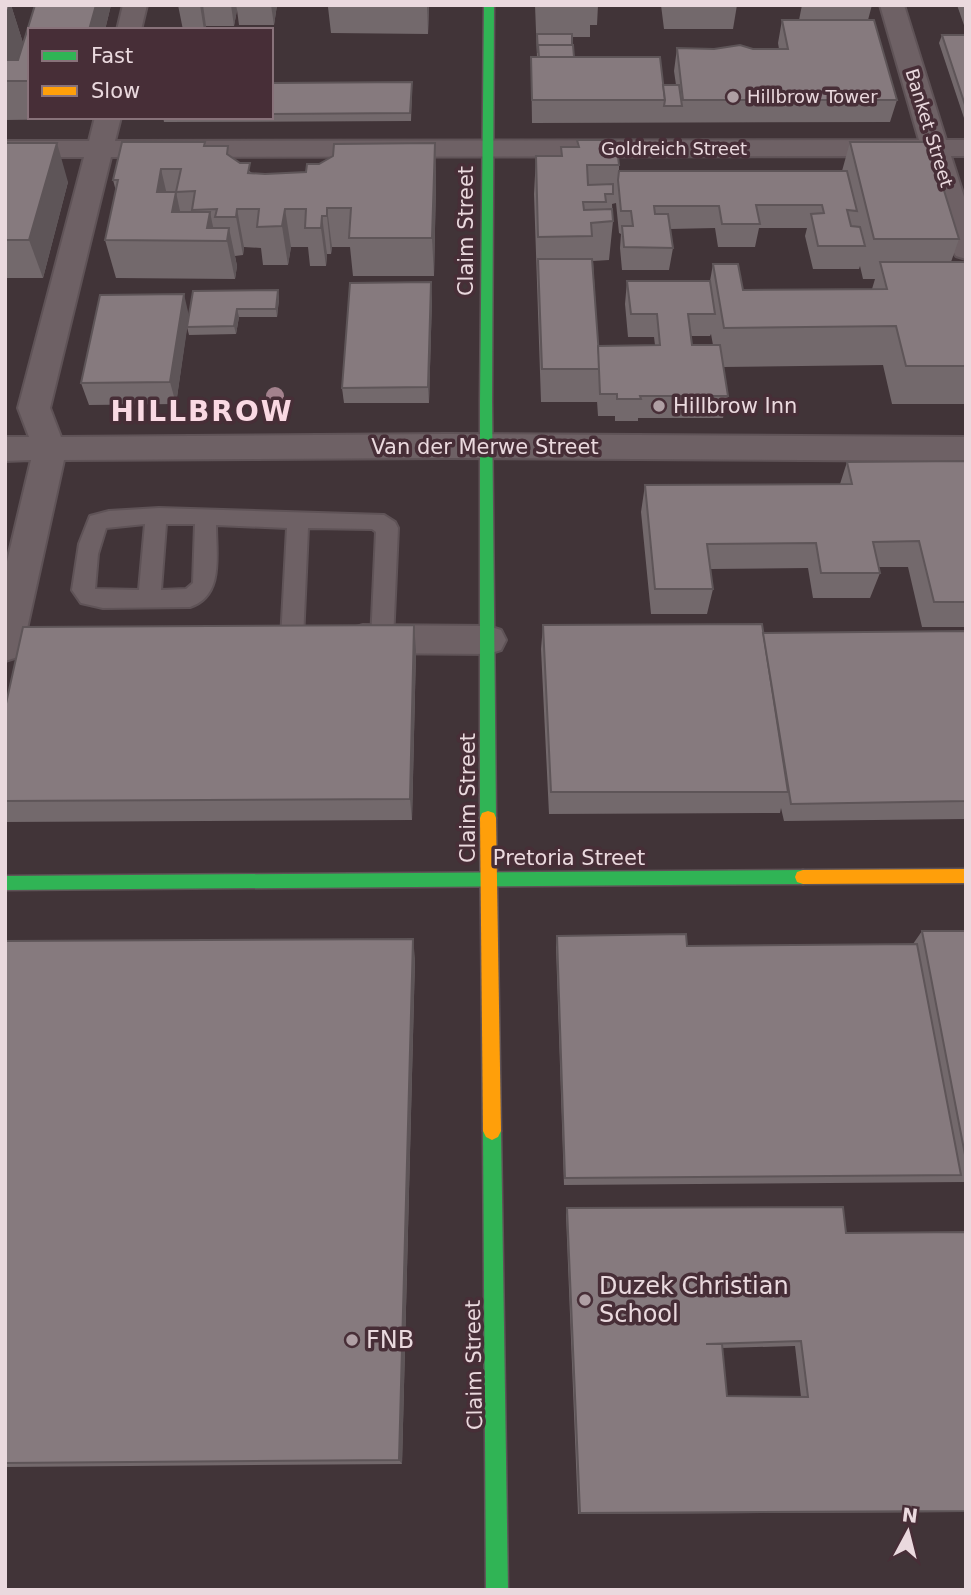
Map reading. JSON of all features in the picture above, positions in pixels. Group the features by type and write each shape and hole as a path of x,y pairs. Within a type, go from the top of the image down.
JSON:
{"street":[{"path":"129,28 135,5"},
{"name":"Claim Street","path":"489,5 485,446 497,1590"},
{"name":"Banket Street","path":"892,5 966,250"},
{"path":"16,641 50,449 34,408 108,119"},
{"name":"Goldreich Street","path":"5,149 966,148"},
{"name":"Van der Merwe Street","path":"5,449 485,446 966,449"},
{"path":"278,639 488,640"},
{"name":"Pretoria Street","path":"5,883 966,876"}],"lane":[{"path":"206,518 204,583 200,592 190,598 103,599 89,597 83,590 93,531 99,521 109,517 156,517 376,521 387,528 382,639"},
{"path":"149,598 156,517"},
{"path":"278,639 298,520"}],"building":[{"path":"5,5 10,5 5,18"},
{"path":"35,5 96,5 90,28 28,28 28,81 5,81 5,60 18,60"},
{"path":"782,20 874,20 897,100 683,100 677,48 714,49 740,45 753,49 788,49"},
{"path":"537,34 572,34 572,45 538,45 538,53"},
{"path":"942,35 966,35 966,108"},
{"path":"538,45 573,45 574,57 539,57"},
{"path":"531,57 660,57 665,100 532,100"},
{"path":"412,82 410,113 273,114 273,83"},
{"path":"663,85 679,85 682,106 664,106"},
{"path":"577,140 616,140 619,165 587,165 588,185 613,184 613,194 605,194 606,202 583,202 584,210 612,209 613,221 591,223 592,236 538,237 536,156 562,156 561,147 579,147"},
{"path":"122,142 205,142 204,146 228,146 227,154 240,163 250,163 248,173 265,174 306,172 307,164 319,164 333,156 334,144 435,143 432,238 349,238 351,208 327,208 327,216 322,216 321,228 305,228 306,209 285,209 282,226 257,227 259,209 237,209 236,217 215,217 217,209 192,210 195,191 176,192 172,212 210,212 207,228 229,228 227,241 105,240 118,180 113,180","holes":["161,169 181,169 176,192 157,192"]},
{"path":"850,142 929,142 959,239 874,239"},
{"path":"5,143 57,143 29,240 5,240"},
{"path":"619,171 847,171 857,211 847,210 851,226 860,227 865,246 818,246 811,214 824,213 822,205 756,205 760,224 722,224 719,206 654,206 655,214 668,214 673,248 624,247 622,226 633,226 631,211 621,211"},
{"path":"538,259 592,259 600,369 542,369"},
{"path":"880,262 966,262 966,366 906,366 896,326 724,328 713,264 738,264 743,290 887,289"},
{"path":"627,281 710,281 715,314 688,314 692,345 720,345 728,396 640,396 641,399 617,399 617,394 600,394 598,346 660,345 657,314 631,314"},
{"path":"431,282 428,387 342,388 350,283"},
{"path":"278,290 276,309 237,309 234,326 187,327 193,291"},
{"path":"184,294 170,382 81,383 100,295"},
{"path":"966,461 966,602 934,602 919,541 873,542 880,573 821,573 816,543 707,544 713,589 655,589 645,485 852,484 847,462"},
{"path":"762,624 788,792 551,792 543,625"},
{"path":"414,625 410,799 5,801 5,708 23,627"},
{"path":"966,631 966,801 791,804 763,633"},
{"path":"922,931 966,931 966,1160"},
{"path":"686,934 687,946 917,944 961,1175 565,1178 557,936"},
{"path":"413,939 399,1460 5,1463 5,941"},
{"path":"843,1207 846,1233 966,1232 966,1511 580,1513 567,1208","holes":["801,1341 808,1397 727,1396 722,1344 706,1344"]}],"traffic: fast":[{"path":"488,818 486,401 489,5"},
{"path":"5,883 803,877"},
{"path":"492,1131 497,1590"}],"traffic: slow":[{"path":"488,818 492,1131"},
{"path":"803,877 966,876"}],"place":[{"name":"Hillbrow Tower","path":"733,97"},
{"name":"Hillbrow Inn","path":"659,406"},
{"name":"Duzek Christian School","path":"585,1300"},
{"name":"FNB","path":"352,1340"}],"district":[{"name":"HILLBROW","path":"202,411"}]}
